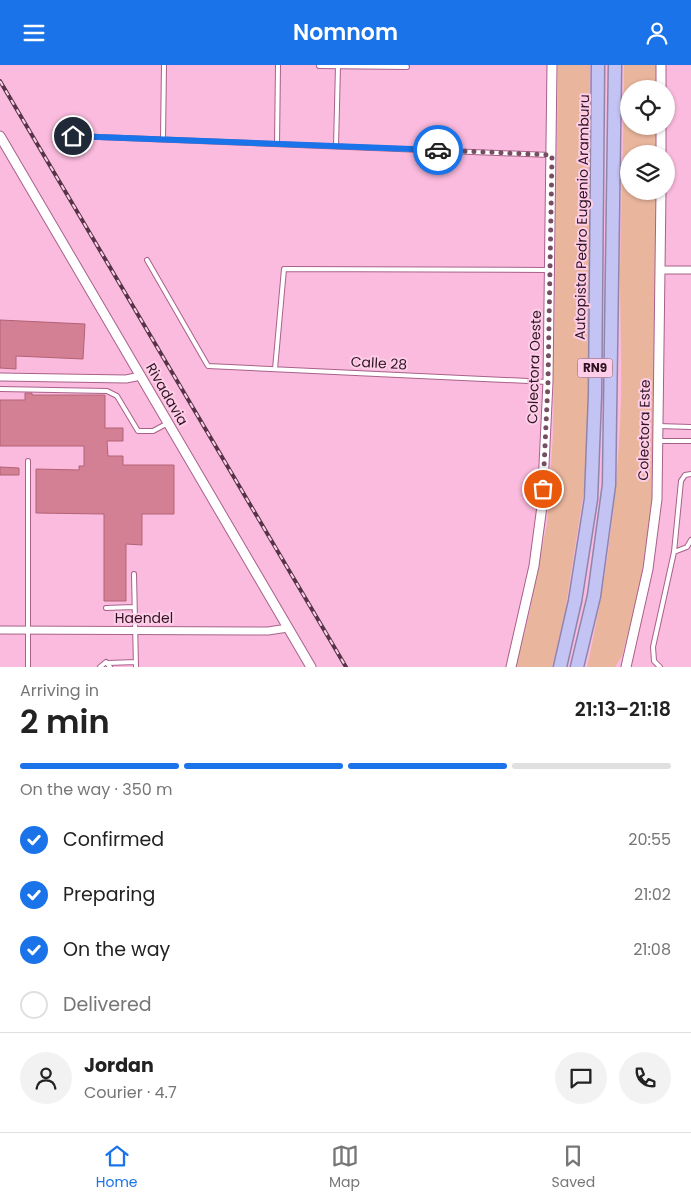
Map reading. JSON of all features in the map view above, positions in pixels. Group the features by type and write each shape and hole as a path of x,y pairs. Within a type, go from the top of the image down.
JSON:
{"highway":[{"name":"Autopista Pedro Eugenio Aramburu","path":"560,667 575,601 592,490 595,395 598,65"},
{"name":"RN9","path":"577,667 594,596 610,478 615,65"}],"street":[{"name":"Colectora Oeste","path":"511,667 534,566 542,507 548,382 552,65"},
{"path":"661,65 661,80"},
{"name":"Rivadavia","path":"0,135 311,667"},
{"name":"Colectora Este","path":"626,667 648,569 657,499 661,200"},
{"path":"661,270 691,270"},
{"path":"0,377 126,379 140,376"},
{"name":"Haendel","path":"0,630 268,631 288,628"}],"lane":[{"path":"163,139 164,65"},
{"path":"277,144 278,65"},
{"path":"319,66 407,67"},
{"path":"336,146 338,66"},
{"path":"73,136 552,155"},
{"name":"Calle 28","path":"147,260 208,366 548,382"},
{"path":"275,369 284,269 550,270"},
{"path":"0,389 107,391 117,396 138,431 153,431 168,423"},
{"path":"658,426 691,427"},
{"path":"658,441 691,441"},
{"path":"28,461 28,667"},
{"path":"660,667 654,661 653,647 674,552 681,481 685,475 691,474"},
{"path":"674,552 687,547 691,540"},
{"path":"100,667 103,662 109,665 136,665 133,607 134,574"},
{"path":"106,608 133,607"}],"shaded area":[{"path":"558,65 590,65 586,477 565,611 552,667 516,667 529,615 547,523 553,434"},
{"path":"624,65 657,65 657,80 624,80"},
{"path":"624,135 657,135 657,145 623,145"},
{"path":"622,200 657,200 653,497 639,590 622,656 615,667 587,667 606,568 617,468 621,386 620,277"}],"building":[{"path":"0,320 85,324 83,359 16,356 16,369 0,368"},
{"path":"25,393 32,393 32,395 105,395 105,428 123,428 123,441 107,441 108,456 123,456 123,465 174,465 174,514 142,514 142,545 126,544 126,601 104,601 104,514 36,513 36,469 79,470 79,466 84,466 84,446 0,446 0,400 25,400"},
{"path":"0,467 19,468 19,475 0,475"}],"railway":[{"path":"0,81 346,667"}],"way so far":[{"path":"438,150 552,155 548,382 543,489"}],"route":[{"path":"73,136 438,150"}]}
